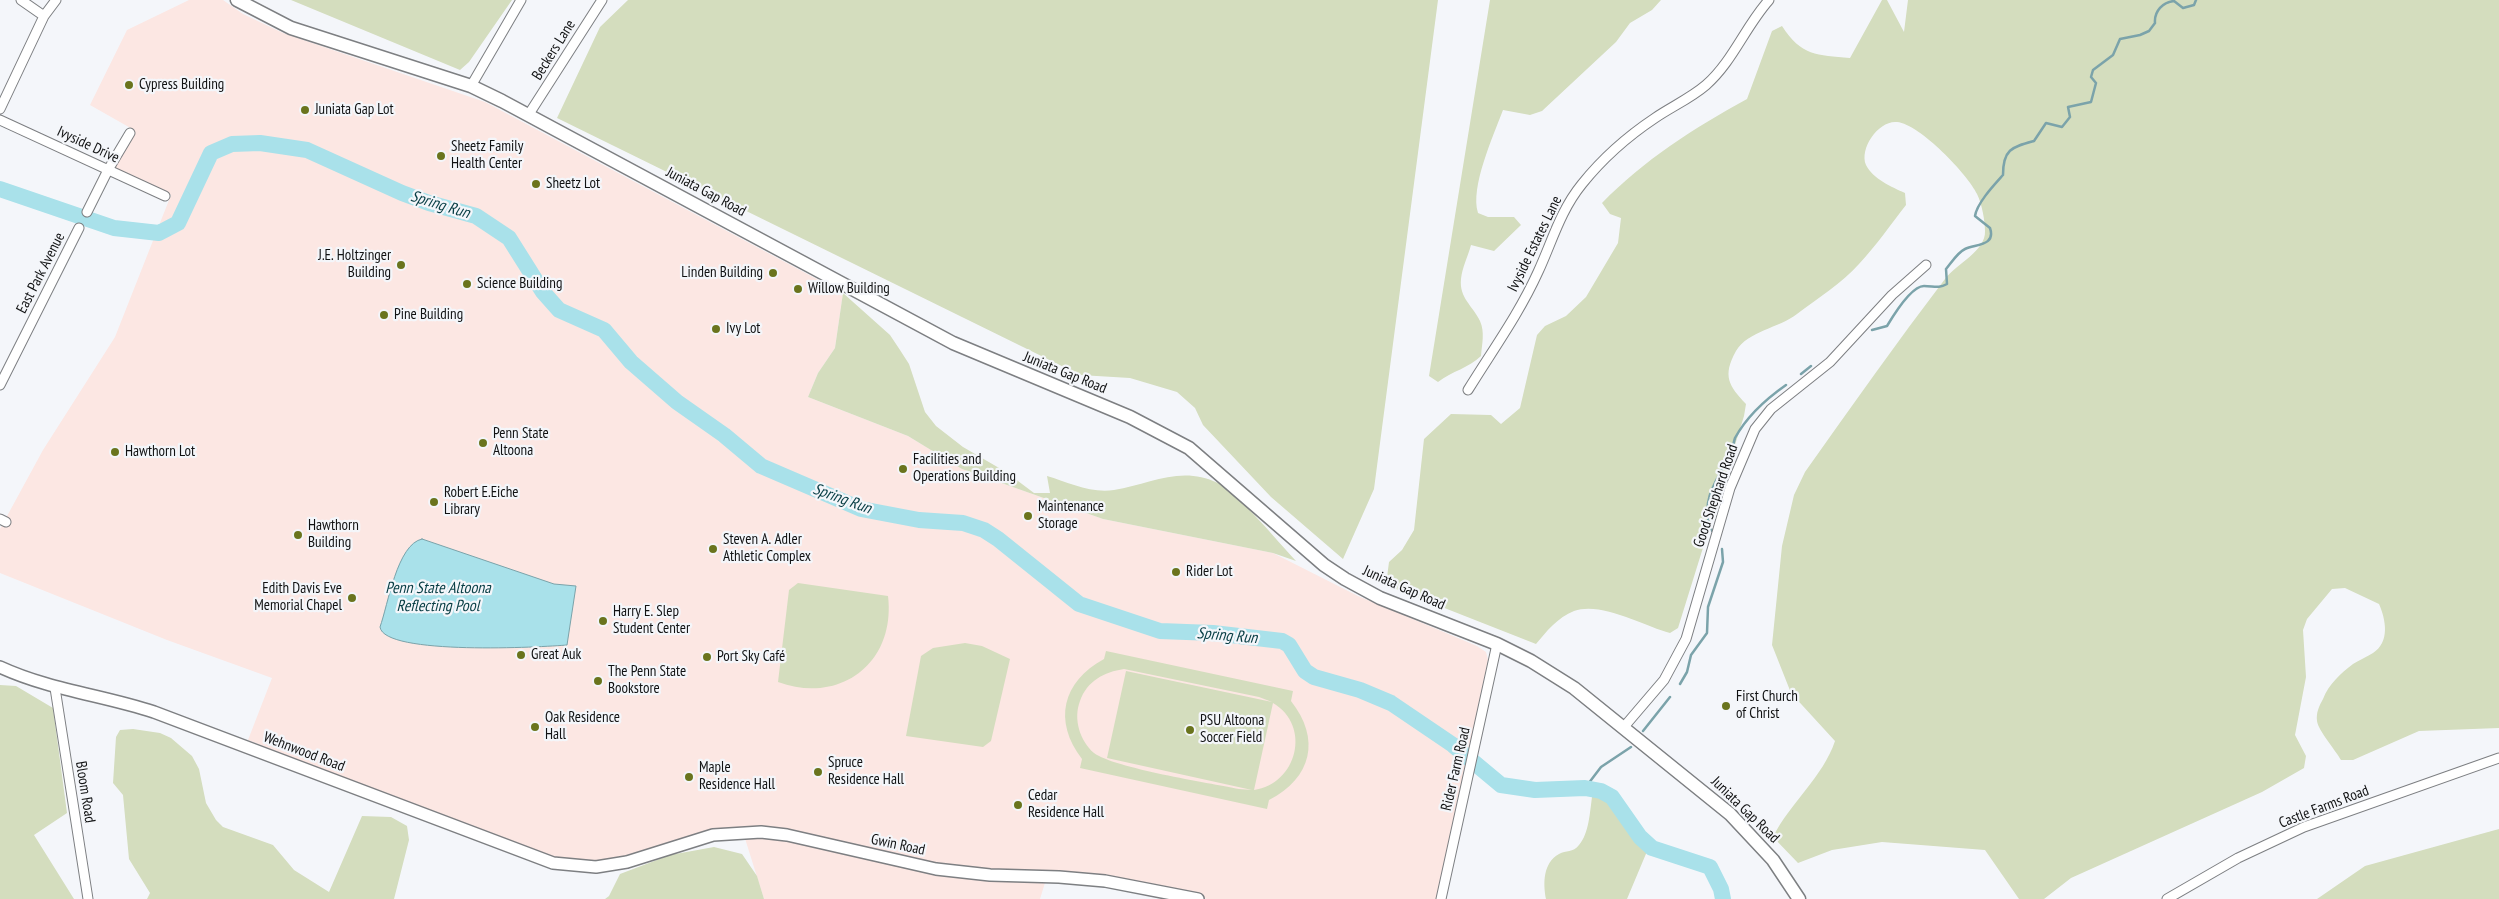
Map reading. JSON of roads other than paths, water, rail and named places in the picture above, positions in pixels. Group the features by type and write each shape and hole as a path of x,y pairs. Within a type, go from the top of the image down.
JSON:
{"main road":[{"name":"Juniata Gap Road","path":"237,0 291,28 471,86 529,114 953,343 1160,431 1188,448 1212,467 1298,544 1345,579 1380,598 1497,644 1555,675 1747,830 1773,860 1799,899"}],"street":[{"path":"21,0 44,16"},
{"path":"0,109 44,16 56,0"},
{"path":"471,86 521,0"},
{"name":"Beckers Lane","path":"529,114 602,0"},
{"name":"Ivyside Estates Lane","path":"1468,390 1516,313 1538,272 1559,218 1581,185 1624,142 1652,120 1704,87 1717,75 1728,62 1769,0"},
{"name":"Ivyside Drive","path":"0,120 165,196"},
{"path":"87,212 130,132"},
{"name":"East Park Avenue","path":"0,385 79,228"},
{"name":"Good Shephard Road","path":"1623,728 1664,680 1683,646 1730,488 1755,429 1771,409 1830,362 1892,296 1926,265"},
{"name":"Rider Farm Road","path":"1441,899 1497,644"},
{"name":"Wehnwood Road","path":"0,667 55,688 101,697 154,712 553,863 596,866"},
{"name":"Bloom Road","path":"55,688 88,899"},
{"name":"Castle Farms Road","path":"2167,899 2246,854 2304,827 2499,758"},
{"name":"Gwin Road","path":"596,866 627,862 713,835 762,832 795,837 936,869 990,875 1059,877 1105,881 1198,899"}],"water":[{"name":"Penn State Altoona Reflecting Pool","path":"422,539 554,584 576,586 567,645 466,648 408,642 388,636 380,627 395,577 406,552 413,543"}],"waterway":[{"path":"1872,330 1887,326 1903,302 1919,287 1938,287 1947,284 1946,269 1957,255 1962,250 1988,241 1991,234 1990,228 1975,216 1976,211 1982,200 2003,175 2003,166 2010,150 2034,141 2046,123 2062,127 2070,117 2068,107 2091,102 2096,83 2091,77 2093,70 2113,55 2120,39 2149,31 2155,23 2158,11 2166,3 2174,1 2183,8 2194,5 2196,0"},
{"name":"Spring Run","path":"0,189 114,228 159,233 178,223 211,153 232,144 260,143 307,150 402,193 429,203 476,216 509,238 543,292 559,310 604,330 631,362 677,402 724,435 761,466 861,509 919,520 963,523 984,530 998,539 1079,604 1160,631 1213,633 1282,641 1289,645 1305,671 1314,677 1360,690 1391,703 1453,745 1501,785 1535,790 1585,788 1601,791 1612,797 1640,837 1652,848 1710,867 1721,889 1723,899"},
{"path":"1801,374 1811,366"},
{"path":"1712,531 1708,521 1708,501 1715,483 1731,454 1735,438 1757,408 1786,385"},
{"path":"1680,684 1687,672 1691,655 1707,633 1708,607 1723,562 1722,549"},
{"path":"1643,731 1670,697"},
{"path":"1585,788 1601,767 1631,747"}],"place":[{"name":"Cypress Building","path":"129,85"},
{"name":"Juniata Gap Lot","path":"305,110"},
{"name":"Sheetz Family Health Center","path":"441,156"},
{"name":"Sheetz Lot","path":"536,184"},
{"name":"J.E. Holtzinger Building","path":"401,265"},
{"name":"Linden Building","path":"773,273"},
{"name":"Science Building","path":"467,284"},
{"name":"Willow Building","path":"798,289"},
{"name":"Pine Building","path":"384,315"},
{"name":"Ivy Lot","path":"716,329"},
{"name":"Penn State Altoona","path":"483,443"},
{"name":"Hawthorn Lot","path":"115,452"},
{"name":"Facilities and Operations Building","path":"903,469"},
{"name":"Robert E.Eiche Library","path":"434,502"},
{"name":"Maintenance Storage","path":"1028,516"},
{"name":"Hawthorn Building","path":"298,535"},
{"name":"Steven A. Adler Athletic Complex","path":"713,549"},
{"name":"Rider Lot","path":"1176,572"},
{"name":"Edith Davis Eve Memorial Chapel","path":"352,598"},
{"name":"Harry E. Slep Student Center","path":"603,621"},
{"name":"Great Auk","path":"521,655"},
{"name":"Port Sky Café","path":"707,657"},
{"name":"The Penn State Bookstore","path":"598,681"},
{"name":"First Church of Christ","path":"1726,706"},
{"name":"Oak Residence Hall","path":"535,727"},
{"name":"PSU Altoona Soccer Field","path":"1190,730"},
{"name":"Spruce Residence Hall","path":"818,772"},
{"name":"Maple Residence Hall","path":"689,777"},
{"name":"Cedar Residence Hall","path":"1018,805"}]}
